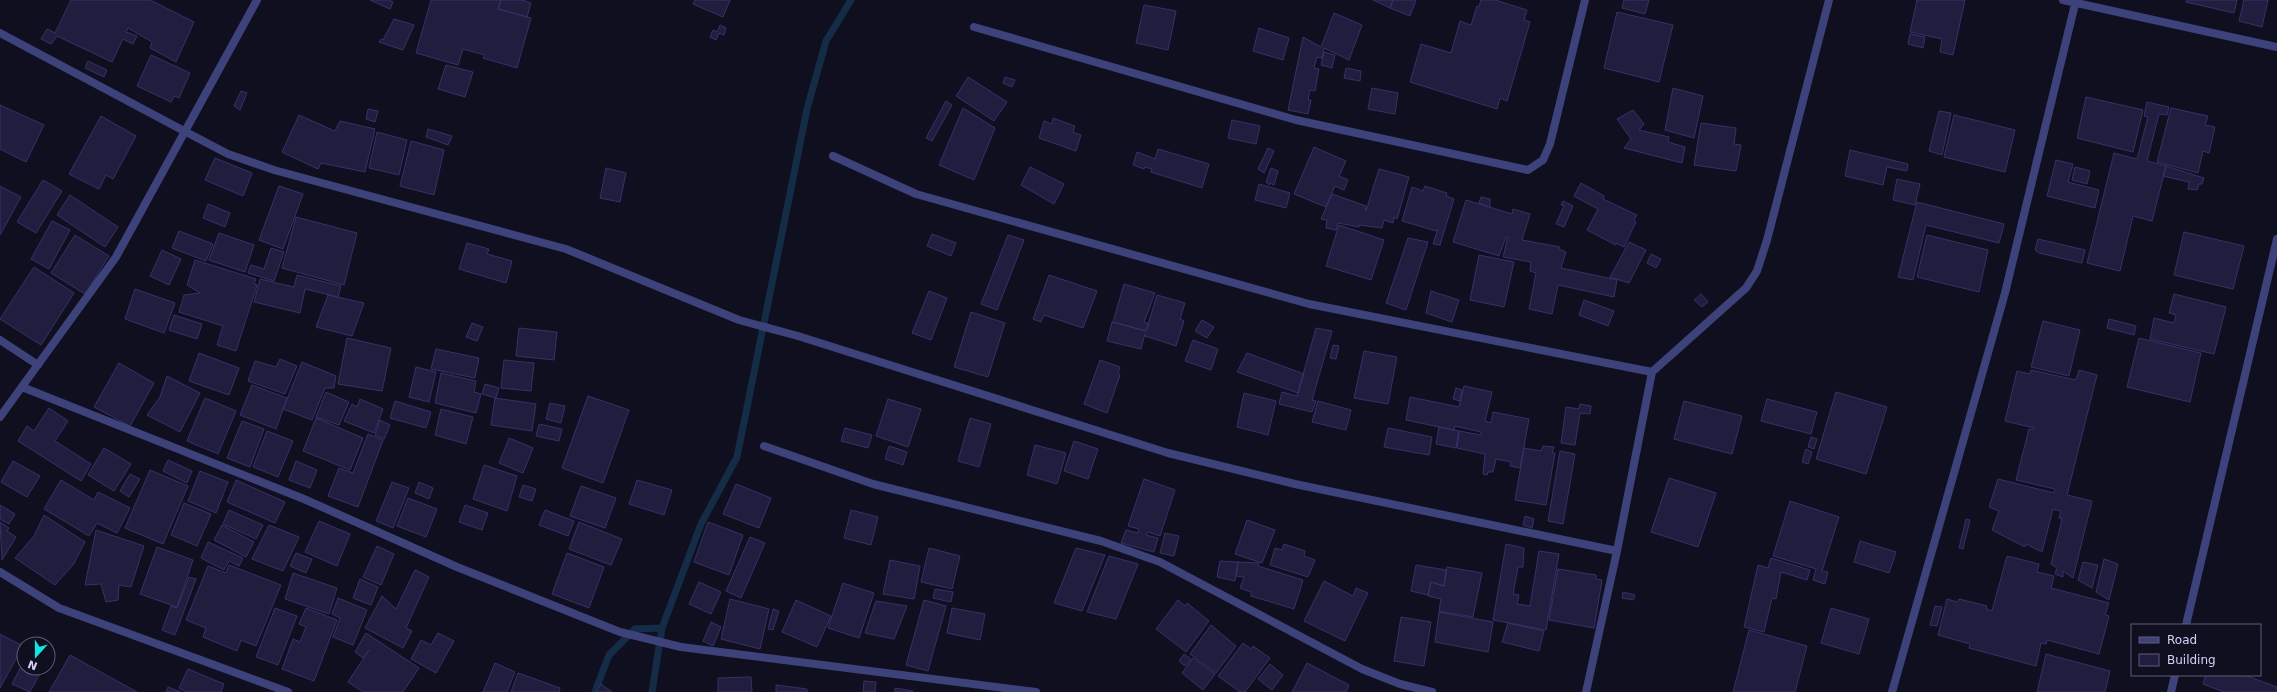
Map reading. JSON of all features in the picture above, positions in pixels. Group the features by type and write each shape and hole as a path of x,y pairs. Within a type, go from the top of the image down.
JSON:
{"street":[{"path":"0,417 116,258 257,0"},
{"path":"974,28 1296,120 1528,170 1543,160 1550,144 1585,0"},
{"path":"1586,692 1617,551 1652,372 1746,288 1757,271 1768,240 1829,0"},
{"path":"2063,0 2075,1 2277,46"},
{"path":"1892,692 2005,293 2075,1"},
{"path":"0,33 228,154 274,170 566,249 739,320 798,336 1168,453 1295,484 1617,551"},
{"path":"833,156 916,194 1309,304 1652,372"},
{"path":"2186,624 2277,239"},
{"path":"0,340 38,365"},
{"path":"22,387 304,498 458,567 620,632 681,647 1036,692"},
{"path":"764,446 873,484 1101,541 1160,562 1362,669 1400,684 1432,692"},
{"path":"0,572 59,608 288,692"},
{"path":"2171,692 2175,676"}],"building":[{"path":"71,0 150,0 194,22 176,62 150,48 152,42 128,28 126,32 137,36 133,44 123,39 112,62 57,36 51,44 41,39 47,29 55,33"},
{"path":"370,0 389,0 393,2 390,9"},
{"path":"431,0 501,0 498,9 531,18 517,68 483,58 485,55 463,49 458,65 416,53"},
{"path":"501,0 522,0 531,3 527,17 498,9"},
{"path":"695,0 730,0 723,17 693,4"},
{"path":"1373,0 1393,0 1390,8"},
{"path":"1393,0 1416,0 1410,16 1390,8"},
{"path":"1481,0 1495,0 1527,10 1524,20 1530,22 1507,101 1500,98 1497,109 1410,82 1421,44 1451,53 1460,21 1471,25 1477,6 1479,7"},
{"path":"1624,0 1649,0 1645,14 1622,8"},
{"path":"1917,0 1965,0 1953,55 1940,52 1942,39 1910,32"},
{"path":"2187,0 2237,0 2234,13 2186,2"},
{"path":"2244,0 2268,0 2262,27 2239,21"},
{"path":"1144,5 1176,11 1168,50 1136,43"},
{"path":"1617,12 1673,25 1659,82 1604,68"},
{"path":"1334,13 1362,25 1349,60 1324,48 1322,58 1317,57 1314,68 1319,69 1315,91 1310,90 1308,100 1311,100 1308,114 1288,110 1303,37 1321,47"},
{"path":"394,19 414,25 403,50 379,42 381,39 383,40"},
{"path":"720,25 726,28 724,35 719,33 716,40 710,37 713,30 717,32"},
{"path":"1259,28 1289,38 1283,60 1253,51"},
{"path":"1910,34 1925,37 1923,48 1908,44"},
{"path":"1324,52 1335,55 1332,68 1321,65"},
{"path":"151,55 190,73 179,98 174,96 171,102 137,86"},
{"path":"88,61 107,70 104,77 85,68"},
{"path":"446,65 473,72 465,97 438,89"},
{"path":"1346,68 1361,71 1360,81 1344,78"},
{"path":"968,77 1007,102 994,121 956,96"},
{"path":"1005,77 1015,80 1012,87 1003,83"},
{"path":"1372,88 1398,93 1395,114 1368,109"},
{"path":"1673,88 1703,96 1694,138 1665,130"},
{"path":"241,91 247,93 240,110 234,106"},
{"path":"2086,97 2143,110 2133,152 2077,138"},
{"path":"946,101 952,105 932,141 926,138"},
{"path":"2147,102 2169,107 2167,115 2159,114 2147,161 2166,166 2152,221 2133,216 2120,271 2087,263 2114,153 2137,159 2148,117 2144,116"},
{"path":"0,105 44,125 26,162 0,149"},
{"path":"963,108 995,128 974,180 939,165"},
{"path":"2171,108 2208,116 2205,125 2215,127 2209,153 2203,151 2198,173 2157,162"},
{"path":"368,109 378,111 375,122 366,119"},
{"path":"1633,110 1644,124 1639,130 1669,137 1668,142 1685,147 1682,163 1624,148 1631,139 1617,119"},
{"path":"1939,111 1951,113 1942,155 1929,151"},
{"path":"299,115 335,131 340,121 375,129 365,172 321,163 318,169 282,152"},
{"path":"1954,115 2015,130 2005,172 1944,157"},
{"path":"101,116 136,136 113,179 106,175 99,189 69,174"},
{"path":"1053,118 1075,126 1073,132 1081,135 1076,151 1039,138 1044,121 1052,124"},
{"path":"1232,120 1260,126 1256,144 1228,138"},
{"path":"1701,123 1736,128 1734,144 1741,145 1736,171 1694,165"},
{"path":"428,129 452,136 448,145 426,137"},
{"path":"377,132 407,140 399,175 369,168"},
{"path":"411,141 444,150 434,195 400,186"},
{"path":"1314,147 1346,161 1339,176 1348,180 1344,190 1335,186 1326,207 1294,194"},
{"path":"1268,148 1274,151 1264,173 1258,169"},
{"path":"1158,149 1209,164 1202,188 1151,172 1152,169 1145,167 1144,169 1133,165 1137,152 1155,159"},
{"path":"1850,150 1908,164 1907,171 1887,167 1883,185 1845,176"},
{"path":"215,158 252,173 243,196 205,180"},
{"path":"2056,160 2073,164 2068,182 2099,190 2095,208 2047,196"},
{"path":"2166,166 2204,178 2202,184 2199,184 2197,190 2188,189 2189,182 2163,176"},
{"path":"1030,167 1064,184 1054,204 1021,185"},
{"path":"2075,167 2090,171 2087,184 2072,180"},
{"path":"606,168 626,173 620,202 600,198"},
{"path":"1271,168 1278,171 1274,185 1270,183 1269,185 1266,182"},
{"path":"1379,169 1409,177 1397,219 1394,217 1393,223 1384,220 1382,228 1359,225 1359,227 1338,223 1336,230 1326,228 1327,220 1321,219 1332,194 1366,206 1366,211"},
{"path":"1897,179 1920,184 1915,205 1893,200"},
{"path":"43,180 62,191 36,233 17,222"},
{"path":"1581,183 1604,196 1603,199 1637,215 1634,220 1636,222 1624,247 1616,243 1616,245 1587,230 1598,209 1574,196"},
{"path":"1259,184 1290,193 1286,208 1255,200"},
{"path":"0,186 21,197 0,235"},
{"path":"279,186 303,194 283,249 259,240"},
{"path":"1425,186 1447,193 1446,196 1454,199 1440,245 1433,244 1438,229 1436,231 1402,221 1412,187 1423,191"},
{"path":"70,195 118,227 105,247 57,215"},
{"path":"1481,197 1490,199 1490,207 1479,203"},
{"path":"1466,200 1512,214 1513,209 1530,214 1522,240 1560,247 1559,249 1566,252 1561,268 1617,280 1614,297 1558,285 1552,314 1529,309 1536,273 1530,271 1531,262 1503,257 1508,237 1506,237 1499,256 1453,242"},
{"path":"1563,201 1573,206 1564,227 1556,224 1564,206 1561,205"},
{"path":"1917,202 2004,224 1999,243 1926,225 1913,280 1898,277"},
{"path":"208,204 230,213 225,227 203,218"},
{"path":"296,217 357,233 344,285 282,268"},
{"path":"52,221 70,230 49,269 31,259"},
{"path":"1339,225 1384,240 1371,280 1326,266"},
{"path":"179,231 213,244 206,261 172,248"},
{"path":"2184,232 2244,246 2233,289 2174,275"},
{"path":"219,233 254,245 245,272 209,260"},
{"path":"932,234 956,243 951,256 927,246"},
{"path":"75,235 109,256 85,294 51,273"},
{"path":"1008,235 1024,240 997,310 981,304"},
{"path":"1927,235 1988,250 1979,292 1917,277"},
{"path":"1408,238 1428,242 1406,310 1386,303"},
{"path":"2038,239 2085,250 2082,263 2039,253 2035,250"},
{"path":"1629,242 1646,250 1629,283 1610,277"},
{"path":"467,243 489,249 487,254 512,261 506,283 459,269"},
{"path":"271,248 284,252 274,281 248,273 251,265 264,269"},
{"path":"162,250 181,259 169,285 150,276"},
{"path":"1651,254 1661,259 1656,268 1647,263"},
{"path":"1479,255 1514,262 1504,307 1470,300"},
{"path":"195,260 256,279 254,284 257,285 236,351 217,345 223,326 179,312 184,295 200,293 187,285"},
{"path":"34,267 74,293 41,345 0,319"},
{"path":"297,275 341,286 338,297 305,289 300,313 254,302 260,279 294,287"},
{"path":"1049,275 1097,291 1083,328 1044,315 1041,322 1033,319"},
{"path":"1124,284 1155,293 1144,322 1149,324 1146,331 1113,322"},
{"path":"135,289 175,303 164,333 125,319"},
{"path":"929,291 947,298 931,340 912,333"},
{"path":"1431,291 1459,300 1452,322 1426,313"},
{"path":"1701,294 1708,302 1702,307 1694,300"},
{"path":"2174,294 2226,307 2214,354 2150,339 2154,318 2174,323 2176,315 2169,313"},
{"path":"328,295 364,303 352,336 316,327"},
{"path":"1157,295 1185,303 1180,319 1184,321 1176,346 1145,336 1145,334 1141,349 1107,341 1112,322 1146,331"},
{"path":"1584,300 1614,311 1608,326 1579,315"},
{"path":"971,312 1005,323 988,377 954,367"},
{"path":"174,315 202,324 197,339 169,330"},
{"path":"2109,319 2136,326 2134,335 2107,328"},
{"path":"1202,320 1214,327 1207,338 1195,331"},
{"path":"2043,321 2080,330 2069,376 2031,367"},
{"path":"472,323 483,327 477,341 466,337"},
{"path":"519,328 557,332 554,360 516,356"},
{"path":"1316,328 1332,331 1312,400 1316,401 1312,412 1279,404 1282,392 1297,396"},
{"path":"347,338 391,348 382,391 338,384"},
{"path":"2139,338 2201,353 2190,402 2127,387"},
{"path":"1193,340 1218,349 1211,370 1185,361"},
{"path":"1333,345 1339,346 1336,359 1330,358"},
{"path":"436,349 479,358 475,378 431,369"},
{"path":"1364,351 1397,357 1388,404 1354,398"},
{"path":"199,353 239,368 229,395 189,381"},
{"path":"1247,353 1304,374 1298,393 1237,372"},
{"path":"280,359 297,366 285,394 248,381 255,361 276,367"},
{"path":"504,360 534,363 531,391 501,388"},
{"path":"1100,360 1120,367 1118,374 1120,375 1107,413 1084,404"},
{"path":"302,362 336,376 334,388 325,388 312,420 283,409"},
{"path":"119,363 154,383 130,426 94,407"},
{"path":"416,367 436,372 429,402 409,397"},
{"path":"2031,370 2076,380 2079,370 2097,375 2067,495 2092,501 2073,578 2063,571 2063,577 2055,574 2057,568 2051,564 2062,519 2059,518 2061,511 2053,509 2042,552 2026,544 2025,547 1992,530 1999,511 1989,507 1998,479 2054,493 2055,489 2016,480 2029,429 2033,430 2034,428 2005,421 2017,371 2030,374"},
{"path":"441,373 476,381 474,392 481,394 476,413 435,403"},
{"path":"167,376 200,393 180,432 147,415 160,397"},
{"path":"485,384 499,388 496,398 482,394"},
{"path":"252,385 287,398 276,429 240,415"},
{"path":"1464,386 1492,392 1485,421 1491,423 1493,412 1529,419 1520,468 1510,466 1511,462 1496,459 1493,472 1488,472 1487,475 1483,474 1485,454 1457,448 1459,431 1481,435 1481,432 1455,426 1454,430 1406,420 1410,397 1459,407"},
{"path":"1456,388 1462,390 1460,401 1453,399"},
{"path":"326,392 349,402 339,425 316,417"},
{"path":"1836,392 1887,407 1866,474 1816,459"},
{"path":"1244,393 1276,401 1268,435 1237,427"},
{"path":"588,396 629,410 603,483 562,468"},
{"path":"205,398 236,411 218,454 187,441"},
{"path":"495,398 536,404 532,431 491,425"},
{"path":"360,399 383,409 374,433 344,421 352,404 357,407"},
{"path":"888,399 921,409 908,447 876,436"},
{"path":"1767,399 1817,412 1811,434 1761,421"},
{"path":"395,401 431,412 426,428 390,418"},
{"path":"1318,401 1351,410 1346,430 1312,422"},
{"path":"1684,401 1742,416 1732,454 1674,439"},
{"path":"550,403 565,406 561,423 546,419"},
{"path":"1580,404 1591,406 1590,414 1580,413 1575,445 1561,443 1566,407 1579,409"},
{"path":"49,408 68,421 55,441 91,464 81,481 18,441 27,426 34,431"},
{"path":"441,409 473,417 466,444 435,435"},
{"path":"316,418 363,438 350,470 303,451"},
{"path":"970,418 991,424 979,467 958,461"},
{"path":"380,420 390,425 384,439 375,435"},
{"path":"242,421 264,429 250,467 227,458"},
{"path":"539,424 562,429 559,441 536,436"},
{"path":"1439,427 1459,431 1456,448 1436,444"},
{"path":"845,428 872,435 868,448 841,441"},
{"path":"1388,428 1432,437 1429,455 1384,447"},
{"path":"267,431 293,441 278,477 253,467"},
{"path":"368,434 383,440 358,507 328,496 339,468 353,473"},
{"path":"1811,437 1817,439 1814,449 1808,447"},
{"path":"509,438 533,448 523,473 499,463"},
{"path":"1074,441 1098,449 1088,479 1064,471"},
{"path":"1035,445 1066,453 1057,484 1027,475"},
{"path":"889,446 907,452 903,465 885,459"},
{"path":"1543,446 1554,447 1552,453 1555,453 1546,505 1515,500 1524,448 1541,451"},
{"path":"104,448 131,464 114,491 88,475"},
{"path":"1806,449 1812,452 1808,464 1802,462"},
{"path":"1560,451 1575,454 1563,524 1548,521"},
{"path":"168,460 192,471 187,483 163,471"},
{"path":"13,461 40,476 27,497 1,482"},
{"path":"296,461 317,470 310,488 289,480"},
{"path":"484,465 517,476 507,511 473,499"},
{"path":"150,470 188,486 163,544 125,528"},
{"path":"200,471 228,482 216,513 188,501"},
{"path":"130,474 140,479 129,497 120,491"},
{"path":"1669,478 1716,493 1698,547 1651,532"},
{"path":"1144,479 1175,490 1160,536 1148,532 1146,535 1158,538 1154,552 1121,543 1126,530 1138,533 1139,529 1128,526"},
{"path":"61,480 94,500 98,492 130,508 117,533 97,523 89,536 44,509"},
{"path":"236,480 285,502 275,523 227,502"},
{"path":"637,480 672,490 664,515 629,504"},
{"path":"392,482 409,488 393,528 376,521"},
{"path":"419,482 433,488 429,499 415,493"},
{"path":"736,484 771,498 759,528 723,514"},
{"path":"523,485 536,489 532,501 519,497"},
{"path":"581,486 616,498 605,528 570,516"},
{"path":"408,498 437,509 426,537 397,526"},
{"path":"1790,501 1839,517 1822,571 1828,572 1825,584 1813,580 1816,569 1773,556"},
{"path":"184,503 211,514 197,546 171,535"},
{"path":"0,505 15,514 9,524 0,519"},
{"path":"465,505 488,513 482,530 459,522"},
{"path":"229,510 263,525 256,539 223,524"},
{"path":"545,510 574,521 568,536 539,525"},
{"path":"851,510 878,517 871,545 844,538"},
{"path":"44,515 85,542 73,565 55,585 15,558 34,536"},
{"path":"1525,516 1534,519 1532,528 1523,525"},
{"path":"1966,519 1970,520 1963,549 1959,548"},
{"path":"1247,520 1275,530 1262,563 1235,554"},
{"path":"319,521 350,534 337,566 305,552"},
{"path":"0,522 9,528 7,531 16,537 2,560"},
{"path":"579,522 622,539 611,565 569,549"},
{"path":"708,522 743,535 729,575 694,562"},
{"path":"222,525 254,542 246,557 214,540"},
{"path":"269,525 299,537 283,571 252,559"},
{"path":"96,530 144,546 131,587 119,585 118,600 106,602 101,584 85,585"},
{"path":"1165,533 1179,536 1174,556 1160,553"},
{"path":"750,537 765,543 741,598 726,591"},
{"path":"1860,541 1896,552 1889,573 1854,562"},
{"path":"208,542 243,558 239,566 229,561 224,570 201,558"},
{"path":"1284,544 1305,551 1304,556 1315,560 1308,577 1270,565 1275,548 1282,550"},
{"path":"1506,544 1524,548 1523,567 1518,567 1513,594 1519,595 1517,604 1530,606 1539,551 1559,554 1546,630 1493,620"},
{"path":"377,546 394,554 381,585 363,577"},
{"path":"157,547 193,560 177,607 140,594"},
{"path":"929,548 960,556 952,589 921,582"},
{"path":"1076,548 1105,555 1082,611 1054,603"},
{"path":"296,553 312,559 306,573 290,566"},
{"path":"567,553 604,567 589,608 552,594"},
{"path":"1109,556 1138,564 1116,619 1087,612"},
{"path":"2007,556 2039,564 2037,572 2054,576 2051,588 2109,603 2105,615 2109,616 2099,654 2047,640 2046,644 2041,643 2036,666 1969,648 1970,644 1938,635 1947,599 1957,602 1959,599 1987,606 1986,609 1992,611"},
{"path":"1771,558 1810,570 1807,580 1781,572 1776,599 1772,598 1764,632 1744,627 1758,565 1768,568"},
{"path":"2104,559 2118,564 2109,600 2096,592"},
{"path":"890,560 920,566 914,599 883,594"},
{"path":"1220,561 1238,562 1235,581 1217,577"},
{"path":"1238,562 1259,563 1258,566 1303,580 1294,609 1251,596 1251,592 1240,588 1244,577 1236,576"},
{"path":"2083,562 2098,565 2092,588 2078,580"},
{"path":"229,565 281,585 256,646 241,640 237,651 203,637 206,628 186,620 208,566 226,573"},
{"path":"1416,565 1446,570 1444,586 1431,582 1428,595 1411,591"},
{"path":"1447,567 1482,573 1473,617 1439,611 1441,599 1428,596 1431,582 1444,586"},
{"path":"1558,569 1596,575 1596,579 1602,580 1594,628 1549,620"},
{"path":"415,570 429,577 406,628 412,631 403,648 365,628 382,596 396,609"},
{"path":"293,573 337,588 329,614 285,599"},
{"path":"189,577 196,579 175,635 162,630 171,606 177,608"},
{"path":"360,579 378,587 371,605 353,598"},
{"path":"1324,581 1353,596 1356,588 1368,593 1345,641 1304,621"},
{"path":"699,582 721,592 711,614 689,604"},
{"path":"843,583 874,593 859,638 828,628"},
{"path":"935,589 953,592 951,602 933,598"},
{"path":"1623,592 1635,595 1633,600 1622,598"},
{"path":"338,598 367,610 353,645 333,637 340,618 332,614"},
{"path":"730,599 769,609 760,649 721,639"},
{"path":"796,600 831,616 817,647 782,632"},
{"path":"924,600 946,606 928,671 906,665"},
{"path":"1178,600 1185,606 1187,603 1209,621 1186,652 1156,629"},
{"path":"876,601 907,606 894,639 865,633"},
{"path":"1935,606 1942,607 1937,626 1930,625"},
{"path":"275,608 297,616 278,665 256,657"},
{"path":"306,608 337,620 314,681 282,669 293,639 300,642 306,627 299,624"},
{"path":"952,608 985,614 980,640 947,633"},
{"path":"1831,608 1869,619 1859,654 1821,643"},
{"path":"773,609 779,611 773,630 768,629"},
{"path":"1439,612 1493,622 1488,652 1435,642"},
{"path":"1401,617 1431,622 1424,666 1394,661"},
{"path":"711,622 721,627 713,646 703,641"},
{"path":"1508,623 1544,631 1539,651 1502,642"},
{"path":"1211,625 1236,646 1216,673 1190,654"},
{"path":"1749,630 1807,646 1795,692 1733,692"},
{"path":"366,633 419,668 403,692 363,692 348,682 369,650 363,658 355,652"},
{"path":"438,633 454,641 436,673 411,659 421,640 431,645"},
{"path":"0,634 16,642 16,659 0,688"},
{"path":"1243,643 1251,649 1253,646 1270,658 1245,692 1240,692 1218,676"},
{"path":"1184,654 1191,659 1185,666 1179,661"},
{"path":"2046,654 2110,671 2105,692 2037,692"},
{"path":"70,655 137,692 49,692"},
{"path":"1193,658 1215,674 1203,690 1182,673"},
{"path":"495,663 515,672 507,692 483,692"},
{"path":"1307,663 1349,685 1346,692 1292,692"},
{"path":"1270,664 1283,675 1272,690 1258,679"},
{"path":"188,669 224,684 221,692 186,692 179,688"},
{"path":"518,673 560,688 559,692 511,692"},
{"path":"16,676 39,676 30,692 12,684"},
{"path":"2206,676 2247,676 2277,687 2277,692 2224,692 2203,684"},
{"path":"751,677 752,692 718,692 718,678"},
{"path":"864,681 876,682 875,692 863,692"},
{"path":"601,684 612,692 596,692"},
{"path":"776,685 807,689 807,692 776,692"},
{"path":"168,687 181,692 166,692"},
{"path":"895,688 913,691 895,692"}],"waterway":[{"path":"652,692 662,628 701,524 737,457 807,109 826,41 851,0"},
{"path":"595,692 609,655 635,629 662,628"}]}
